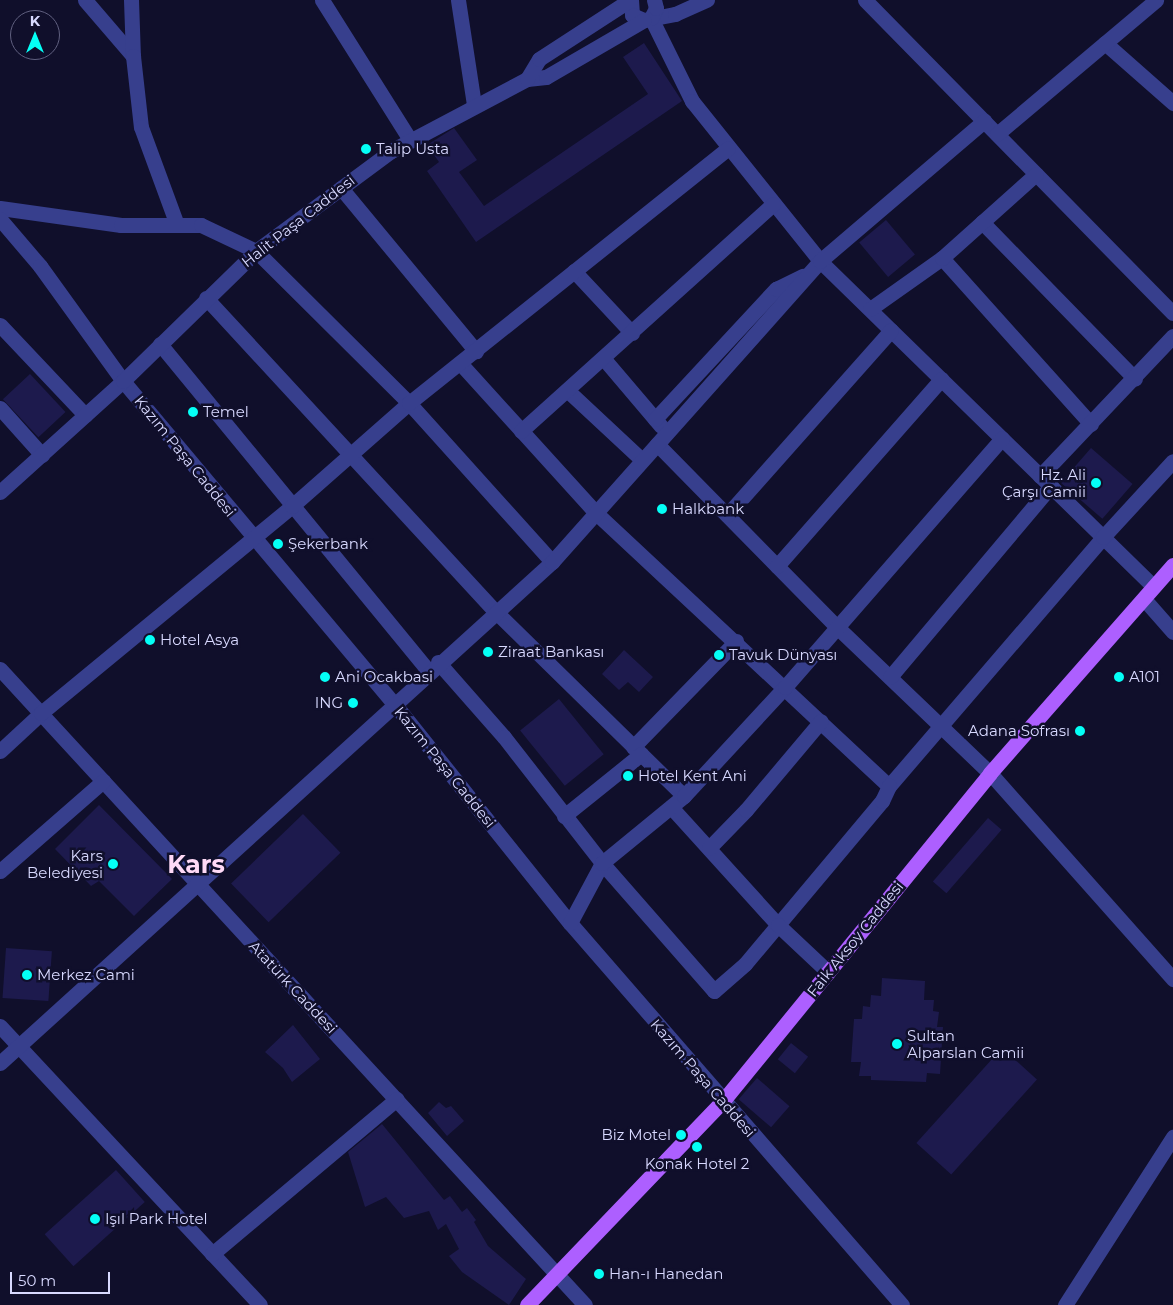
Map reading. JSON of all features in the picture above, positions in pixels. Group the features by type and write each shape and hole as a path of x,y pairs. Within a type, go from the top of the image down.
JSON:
{"main road":[{"name":"Faik Aksoy Caddesi","path":"527,1305 556,1271 722,1102 990,773 1173,565"}],"street":[{"path":"85,0 132,56"},
{"path":"131,0 132,56 141,127 177,225"},
{"path":"322,0 410,140"},
{"path":"458,0 474,105"},
{"path":"527,79 539,59 631,0 632,15 647,19 675,14 707,0"},
{"path":"647,19 656,8 654,0"},
{"path":"865,0 1173,313"},
{"path":"997,134 1156,0"},
{"path":"647,19 692,100 773,204 815,266 870,309 1153,586"},
{"name":"Halit Paşa Caddesi","path":"0,491 122,381 256,251 341,188 410,140 527,79 546,77 647,19"},
{"path":"1105,43 1173,103"},
{"path":"0,1063 196,882 396,706 434,667 552,562 815,266 984,121"},
{"path":"0,751 41,713 292,506 409,403 728,148"},
{"path":"870,309 942,258 1036,174"},
{"path":"341,188 476,351"},
{"path":"521,431 604,359 773,204"},
{"path":"0,208 121,225 201,225 256,251 409,403 552,562"},
{"name":"Kazım Paşa Caddesi","path":"0,219 40,266 122,381 253,539 396,706 570,923 722,1102 902,1305"},
{"path":"982,222 1135,379"},
{"path":"942,258 1091,424"},
{"path":"655,418 776,289 815,266"},
{"path":"574,271 632,333"},
{"path":"206,298 496,612 684,796"},
{"path":"0,325 85,415"},
{"path":"726,515 891,330"},
{"path":"1040,476 1135,379 1173,336"},
{"path":"160,344 292,506 434,667 504,737 602,863 714,991 746,964 882,801 889,786 1103,537 1173,461"},
{"path":"604,359 668,432"},
{"path":"460,364 596,513 785,687 889,786"},
{"path":"777,566 941,379"},
{"path":"568,390 642,460"},
{"path":"0,408 42,455"},
{"path":"570,923 602,863 684,796 785,687 1002,438"},
{"path":"657,444 837,626 990,773 1173,980"},
{"path":"890,677 1051,486"},
{"path":"1144,600 1173,632"},
{"path":"564,816 637,750 736,642"},
{"name":"Atatürk Caddesi","path":"0,669 556,1271 585,1305"},
{"path":"709,848 746,810 821,721"},
{"path":"0,871 103,781"},
{"path":"671,807 778,925 828,972"},
{"path":"0,1026 260,1305"},
{"path":"212,1254 397,1099"},
{"path":"1065,1305 1173,1138"}],"building":[{"path":"644,43 682,101 476,242 427,171 439,162 427,145 454,128 477,160 459,172 484,206 648,94 623,57"},
{"path":"886,220 915,254 888,277 859,242"},
{"path":"30,374 65,412 38,437 3,399"},
{"name":"Hz. Ali Çarşı Camii","path":"1091,448 1133,484 1102,519 1061,483"},
{"path":"624,650 653,677 639,692 628,682 619,690 602,674"},
{"path":"559,699 604,754 565,786 520,730"},
{"name":"Kars Belediyesi","path":"99,805 172,879 134,916 99,881 91,886 55,849"},
{"path":"303,814 341,853 269,922 231,883"},
{"path":"988,818 1002,830 946,893 933,881"},
{"name":"Merkez Cami","path":"6,948 52,951 48,1001 3,998"},
{"name":"Sultan Alparslan Camii","path":"882,978 925,981 924,1000 934,1000 933,1011 939,1012 937,1027 943,1027 940,1074 927,1073 926,1082 871,1080 871,1076 859,1076 861,1062 851,1062 854,1019 862,1019 863,1006 870,1007 871,995 881,996"},
{"path":"293,1025 320,1059 292,1082 283,1068 265,1052"},
{"path":"791,1043 808,1057 795,1073 778,1059"},
{"path":"1002,1048 1037,1079 951,1175 916,1143"},
{"path":"757,1078 789,1106 771,1127 739,1099"},
{"path":"439,1102 446,1108 451,1106 464,1121 447,1136 428,1113"},
{"path":"382,1124 444,1200 450,1196 462,1212 467,1208 476,1220 474,1222 488,1246 526,1279 509,1305 462,1272 449,1256 459,1249 446,1224 438,1230 429,1211 404,1218 386,1197 365,1207 348,1152"},
{"name":"Işıl Park Hotel","path":"116,1170 145,1202 73,1266 45,1234"}],"place":[{"name":"Talip Usta","path":"366,149"},
{"name":"Temel","path":"193,412"},
{"name":"Hz. Ali Çarşı Camii","path":"1096,483"},
{"name":"Halkbank","path":"662,509"},
{"name":"Şekerbank","path":"278,544"},
{"name":"Hotel Asya","path":"150,640"},
{"name":"Ziraat Bankası","path":"488,652"},
{"name":"Tavuk Dünyası","path":"719,655"},
{"name":"Ani Ocakbasi","path":"325,677"},
{"name":"A101","path":"1119,677"},
{"name":"ING","path":"353,703"},
{"name":"Adana Sofrası","path":"1080,731"},
{"name":"Hotel Kent Ani","path":"628,776"},
{"name":"Kars Belediyesi","path":"113,864"},
{"name":"Merkez Cami","path":"27,975"},
{"name":"Sultan Alparslan Camii","path":"897,1044"},
{"name":"Biz Motel","path":"681,1135"},
{"name":"Konak Hotel 2","path":"697,1147"},
{"name":"Işıl Park Hotel","path":"95,1219"},
{"name":"Han-ı Hanedan","path":"599,1274"}],"district":[{"name":"Kars","path":"196,864"}]}
